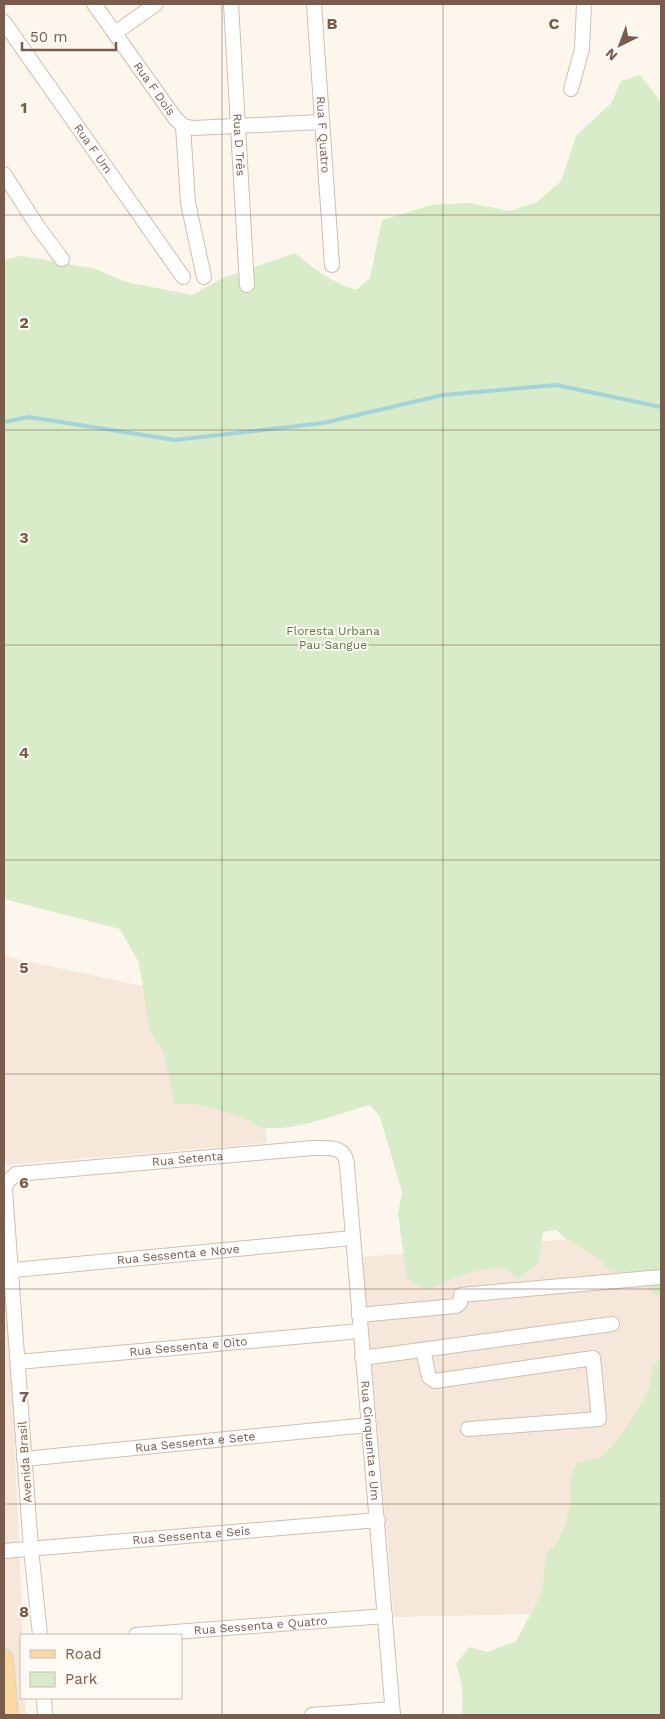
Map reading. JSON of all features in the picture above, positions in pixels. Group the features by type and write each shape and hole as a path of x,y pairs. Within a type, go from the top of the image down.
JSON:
{"main road":[{"path":"4,1659 7,1714"}],"street":[{"name":"Rua F Dois","path":"94,4 175,118 183,126 194,128 238,124 321,122"},
{"path":"115,33 156,4"},
{"name":"Rua D Três","path":"231,4 247,285"},
{"name":"Rua F Quatro","path":"314,4 332,265"},
{"path":"571,89 582,49 584,4"},
{"name":"Rua F Um","path":"4,22 183,277"},
{"path":"183,126 188,203 204,277"},
{"path":"4,174 38,227 62,259"},
{"name":"Rua Setenta","path":"16,1174 329,1148 337,1148 344,1153 347,1165"},
{"name":"Rua Cinquenta e Um","path":"347,1165 362,1358 378,1520 392,1712"},
{"name":"Avenida Brasil","path":"16,1174 7,1182 5,1190 7,1271 18,1362 31,1549 40,1634"},
{"name":"Rua Sessenta e Nove","path":"7,1271 352,1238"},
{"path":"359,1315 456,1306 460,1303 461,1296 661,1277"},
{"path":"362,1358 612,1324"},
{"name":"Rua Sessenta e Oito","path":"18,1362 360,1332"},
{"path":"423,1350 429,1377 435,1381 593,1358 599,1419 468,1429"},
{"name":"Rua Sessenta e Sete","path":"24,1459 368,1425"},
{"name":"Rua Sessenta e Seis","path":"4,1551 378,1520"},
{"name":"Rua Sessenta e Quatro","path":"149,1634 385,1616"},
{"path":"44,1699 45,1715"},
{"path":"312,1715 392,1712"}],"shaded area":[{"path":"4,956 256,1011 267,1143 4,1165"},
{"path":"4,1199 23,1634 20,1634 20,1699 25,1699 26,1715 4,1715"},
{"path":"661,1231 661,1611 394,1617 362,1257"}],"green space":[{"name":"Floresta Urbana Pau Sangue","path":"640,75 661,102 661,1296 653,1294 638,1276 611,1270 595,1256 566,1239 556,1230 543,1232 538,1264 517,1279 508,1271 490,1269 467,1274 426,1290 407,1278 398,1214 402,1192 380,1117 370,1105 300,1125 273,1128 260,1126 210,1107 175,1104 163,1051 150,1031 139,963 120,929 4,899 4,260 19,256 96,269 126,282 192,295 223,278 295,253 324,275 356,290 370,278 382,220 431,205 469,203 510,211 537,202 561,181 576,136 612,102 621,81"},
{"path":"661,1354 661,1715 461,1715 462,1690 456,1664 469,1647 488,1652 516,1641 542,1593 546,1554 558,1541 565,1525 570,1507 571,1478 577,1463 602,1457 626,1429 649,1389 652,1370"}],"waterway":[{"path":"4,422 29,417 175,440 323,423 443,395 556,385 661,407"}]}
